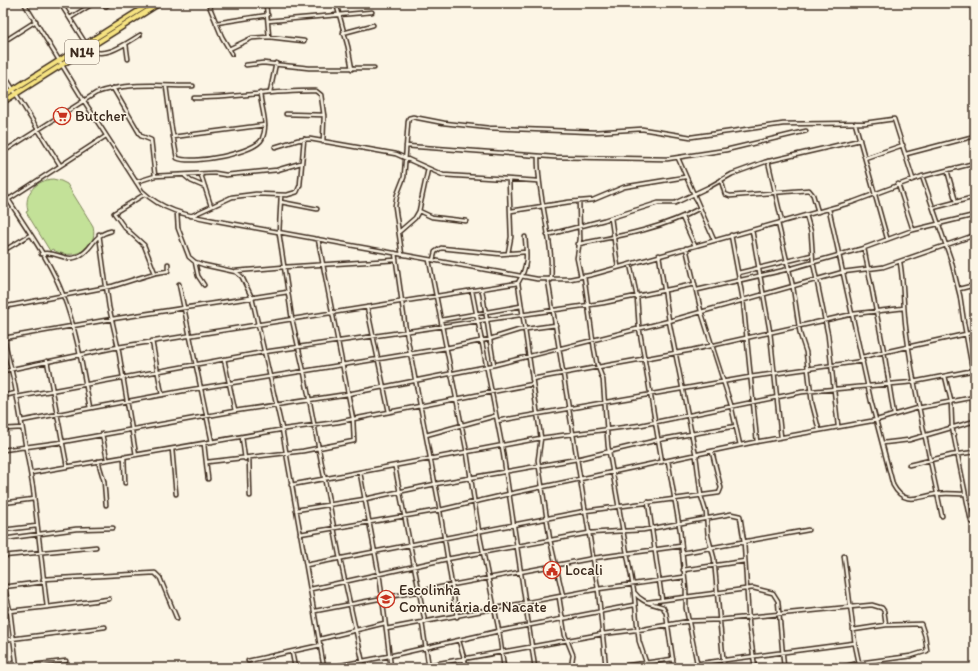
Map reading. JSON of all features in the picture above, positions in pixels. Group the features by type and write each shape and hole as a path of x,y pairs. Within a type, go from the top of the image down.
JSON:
{"main road":[{"name":"N14","path":"60,62 86,49 151,3"},
{"name":"N14","path":"3,102 15,91 86,44 160,3"},
{"name":"N14","path":"3,96 15,91"}],"street":[{"path":"24,3 106,136 136,182 145,194 153,201 190,216 522,276 550,280 583,276 829,209 853,202 922,176 975,163"},
{"path":"60,3 86,44"},
{"path":"70,18 95,3 106,6 110,3"},
{"path":"208,3 216,23 232,54"},
{"path":"266,3 268,15 268,37"},
{"path":"336,3 348,47 352,69"},
{"path":"268,21 372,12"},
{"path":"216,23 268,15"},
{"path":"3,42 36,21"},
{"path":"343,33 373,25"},
{"path":"86,49 100,53 116,49 140,35"},
{"path":"229,49 247,39 268,37 304,41"},
{"path":"126,44 128,59"},
{"path":"270,92 276,63"},
{"path":"246,65 276,63 309,68 374,68"},
{"path":"3,73 60,165"},
{"path":"3,152 96,93 112,88 141,85 193,86"},
{"path":"166,86 173,137 179,159 212,158 257,145 262,138 265,125 260,93"},
{"path":"112,88 141,136 151,140 155,176"},
{"path":"194,98 235,96 291,90 319,92 324,115 323,142"},
{"path":"286,114 324,115"},
{"path":"402,255 396,200 404,177 404,158 408,122 409,118 413,117 444,123 489,128 594,132 649,130 692,137 783,124 855,123 894,119 913,179"},
{"path":"855,123 876,193 887,238"},
{"path":"173,137 265,125"},
{"path":"406,146 538,156 678,158 806,132"},
{"path":"3,203 106,136"},
{"path":"906,154 975,136"},
{"path":"190,216 238,196 256,194 293,194 299,189 304,139"},
{"path":"275,147 304,139 389,152 428,170 452,176 538,181"},
{"path":"547,235 611,218 658,203 673,203 732,174 768,161 860,140"},
{"path":"865,158 903,146"},
{"path":"538,156 538,181 552,257 550,280 553,310 585,512 594,558 602,634 608,668 673,659"},
{"path":"678,158 685,177 714,240"},
{"path":"768,161 782,222"},
{"path":"136,182 155,176 185,176 214,173 226,175 277,170 301,163"},
{"path":"399,232 415,218 419,211 424,193 424,181 428,170"},
{"path":"947,170 956,202"},
{"path":"201,175 211,206"},
{"path":"185,176 191,182 205,188"},
{"path":"922,176 946,245 959,289 966,334 974,370 975,384"},
{"path":"511,211 600,198 624,187 685,177"},
{"path":"508,253 511,237 510,180"},
{"path":"720,180 727,195 809,190 813,195 818,212"},
{"path":"898,184 913,230"},
{"path":"3,191 63,294 86,384 90,408"},
{"path":"145,194 114,212 124,227 144,245 155,273"},
{"path":"281,195 279,233 292,319 299,347 340,559 364,668"},
{"path":"933,208 975,197"},
{"path":"579,201 578,258 583,276 598,368 603,380 606,430 634,592 637,630 648,668"},
{"path":"281,202 317,209"},
{"path":"578,244 654,227 682,217 700,208"},
{"path":"829,209 868,386 893,485 900,496 914,499 938,494 965,494"},
{"path":"419,211 432,217 466,221"},
{"path":"177,212 178,228 189,257 195,262 236,272 284,267 396,260"},
{"path":"806,215 810,232 813,262 826,320 835,388 838,426"},
{"path":"697,290 740,282 789,269 864,248 887,238 913,230 975,216"},
{"path":"682,217 695,246"},
{"path":"611,218 618,267"},
{"path":"778,223 788,261 799,326 805,345 810,391 819,430"},
{"path":"752,230 760,268 770,332 778,396 781,437"},
{"path":"41,254 50,252 66,257 78,256 88,249 99,234 111,231"},
{"path":"99,234 106,287 118,347 136,455"},
{"path":"731,235 743,300 757,442"},
{"path":"3,450 62,442 236,411 348,394 485,367 529,357 560,347 669,321 843,272 869,269 900,262 975,235"},
{"path":"3,251 30,236"},
{"path":"525,237 525,271 518,283 541,438 538,466 550,540 563,596"},
{"path":"207,462 249,458 319,448 354,441 353,419 331,313 318,240"},
{"path":"433,260 435,252 441,248 508,253 526,252"},
{"path":"686,248 701,311 732,405 740,445"},
{"path":"864,248 884,352 894,415"},
{"path":"395,253 401,302 440,510 457,617"},
{"path":"738,273 812,255"},
{"path":"659,256 669,321 684,389 696,456 701,496 715,565 724,668"},
{"path":"429,260 435,297 441,320 450,373 467,453 479,532 499,631 504,668"},
{"path":"195,262 198,276 204,284"},
{"path":"900,262 913,382 942,516"},
{"path":"3,307 63,294 106,287 155,273 168,271 168,264"},
{"path":"630,264 637,296 639,328 646,358 662,462"},
{"path":"236,272 242,277 252,298 269,378 282,429 325,668 389,656 499,631 634,605"},
{"path":"3,371 118,347 482,290 518,283"},
{"path":"179,284 212,442"},
{"path":"17,397 122,376 264,352 588,305 695,284"},
{"path":"959,289 975,285"},
{"path":"482,290 494,365"},
{"path":"472,291 485,367 502,446 510,494 516,545 530,625 535,668"},
{"path":"47,607 31,473 4,336 52,331 112,319 288,292"},
{"path":"441,320 485,311 521,306"},
{"path":"367,307 389,412"},
{"path":"532,379 676,353 853,314 904,308"},
{"path":"21,421 201,388 446,348 490,340 524,330 556,325"},
{"path":"862,357 975,332"},
{"path":"152,342 162,395"},
{"path":"224,359 236,411"},
{"path":"47,361 66,466"},
{"path":"497,421 774,373 863,361"},
{"path":"292,485 431,460 541,438 606,430 688,415 778,396 835,388 913,382 974,370"},
{"path":"946,376 957,454 971,521 975,524"},
{"path":"31,473 124,456 204,444 282,429 353,419 533,384"},
{"path":"3,396 16,393"},
{"path":"300,534 440,510 542,487 696,456 740,445 877,420 918,408 975,397"},
{"path":"426,435 461,427 496,416"},
{"path":"883,443 909,440 925,434 975,421"},
{"path":"296,510 365,499 435,484 577,459 658,440 736,426"},
{"path":"3,429 22,428"},
{"path":"102,434 107,459"},
{"path":"242,437 245,458"},
{"path":"204,444 208,478"},
{"path":"172,449 176,494"},
{"path":"306,565 585,512 719,493 721,490 712,452"},
{"path":"909,465 957,454 975,452"},
{"path":"124,456 126,483"},
{"path":"249,458 250,496"},
{"path":"98,461 104,481 106,505"},
{"path":"668,462 679,524 689,621 698,666"},
{"path":"395,466 419,591 425,647 429,666 502,651 689,621 719,620 872,605 882,608 884,611 886,625"},
{"path":"360,473 383,598 389,656 392,668"},
{"path":"3,503 34,499"},
{"path":"648,502 662,600"},
{"path":"311,589 516,545 589,533 652,529 731,514 740,516 744,542 748,617 755,668"},
{"path":"3,530 37,526"},
{"path":"3,539 76,529 113,528"},
{"path":"682,554 808,530"},
{"path":"315,611 594,558 681,546"},
{"path":"3,556 96,548"},
{"path":"844,556 854,643 860,668"},
{"path":"683,570 745,561"},
{"path":"4,587 44,580 155,573 160,578 177,619"},
{"path":"386,629 457,617 598,589 659,579 684,577"},
{"path":"3,580 10,611 17,668 66,661"},
{"path":"645,603 686,596 747,589 755,589 772,593 778,601 784,668"},
{"path":"634,592 645,603 663,607 666,613 674,667"},
{"path":"559,597 567,640 573,655 571,668"},
{"path":"3,612 109,599"},
{"path":"320,639 385,623"},
{"path":"838,668 859,663 911,656 927,652 925,636 921,624 886,625 853,630"},
{"path":"3,640 105,627"},
{"path":"459,640 467,668"},
{"path":"664,668 698,666 754,656 854,643"},
{"path":"248,661 321,645"},
{"path":"292,652 295,668"},
{"path":"3,664 16,662"},
{"path":"970,668 975,667"}],"green space":[{"path":"53,179 67,184 93,226 94,234 92,242 88,247 75,254 59,253 52,249 50,251 26,212 28,211 27,204 29,193 42,182"}],"place":[{"name":"Butcher","path":"62,116"},
{"name":"Locali","path":"552,570"},
{"name":"Escolinha Comunitária de Nacate","path":"386,599"}]}
